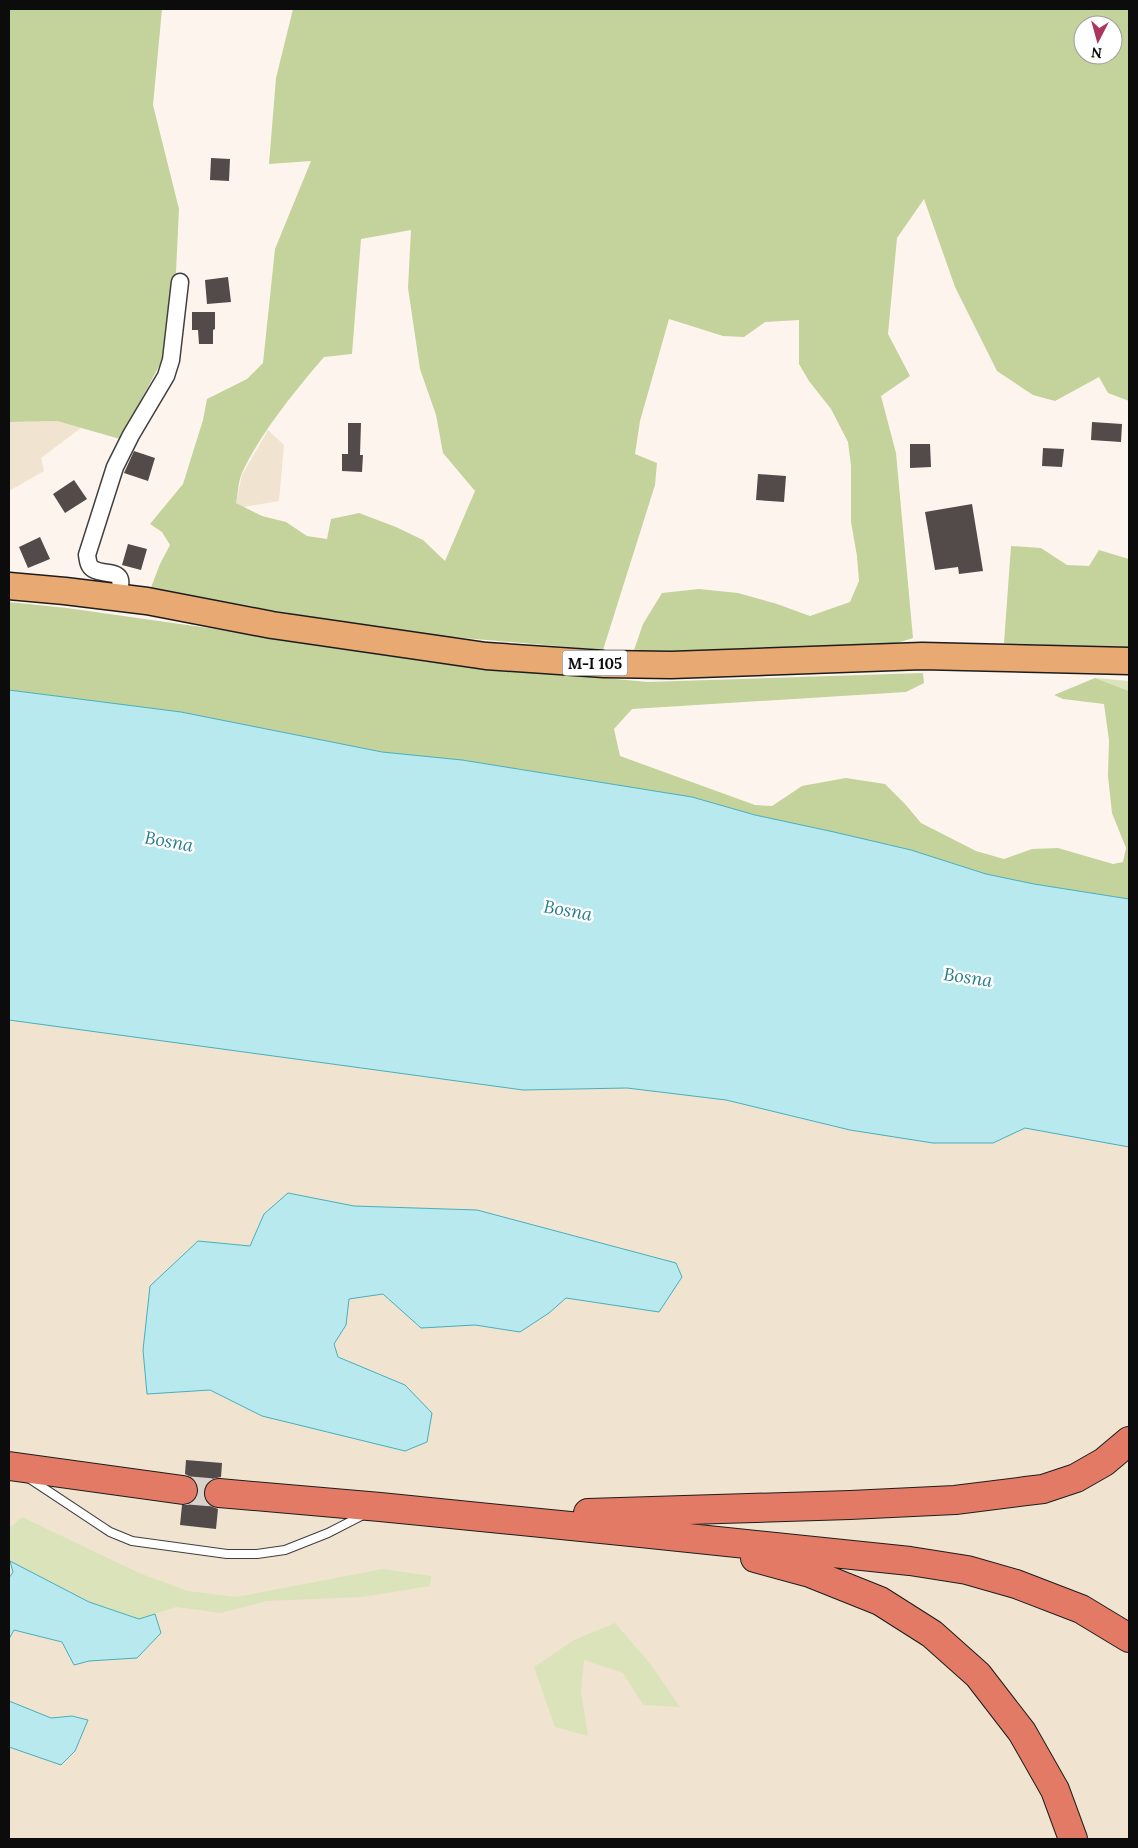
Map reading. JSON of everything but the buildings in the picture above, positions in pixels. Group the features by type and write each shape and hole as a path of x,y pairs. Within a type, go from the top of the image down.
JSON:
{"highway":[{"path":"456,1514 588,1513 955,1500 1043,1489 1060,1484 1091,1471 1117,1453 1129,1441"},
{"path":"10,1467 183,1490"},
{"path":"219,1494 456,1514 910,1561 967,1570 1016,1584 1081,1609 1129,1638"},
{"path":"641,1533 743,1555 810,1573 880,1601 932,1634 978,1675 1022,1732 1055,1790 1073,1839"}],"main road":[{"name":"M-I 105","path":"9,586 147,601 272,625 486,656 604,664 672,665 922,656 1129,661"}],"street":[{"path":"117,597 120,584 119,577 113,573 93,569 88,564 87,555 115,467 169,368 176,327 180,282"}],"lane":[{"path":"10,1467 110,1532 132,1541 227,1554 257,1554 285,1550 328,1533 380,1507"}],"shaded area":[{"path":"57,421 81,428 41,458 44,471 9,491 9,422"},
{"path":"268,430 284,445 279,501 243,507 236,503 242,475"},
{"path":"9,1020 523,1090 627,1088 726,1100 850,1130 933,1143 993,1143 1025,1127 1129,1147 1129,1839 9,1839"}],"green space":[{"path":"9,9 162,9 153,105 179,209 176,272 165,355 120,439 57,421 9,422"},
{"path":"293,9 1129,9 1129,401 1108,393 1099,377 1055,401 1033,395 997,371 955,287 924,199 897,238 888,334 910,376 881,396 896,453 913,638 897,643 633,653 643,624 662,593 699,589 738,593 810,616 850,602 859,581 851,522 851,466 848,442 831,409 809,381 799,364 799,320 765,322 744,337 723,336 669,319 640,421 635,454 657,463 655,485 603,650 416,634 150,590 170,545 162,532 150,524 183,484 203,420 207,399 247,379 263,363 275,249 311,161 269,164 276,78","holes":["411,230 408,288 420,369 436,415 443,453 475,491 445,561 423,540 359,513 331,519 327,539 307,536 286,522 262,516 236,503 241,477 250,458 290,398 324,357 352,354 361,239"]},
{"path":"1011,546 1041,548 1067,565 1089,566 1099,550 1129,559 1129,649 1004,643"},
{"path":"9,602 67,608 322,644 428,662 648,682 923,673 924,683 906,692 632,709 614,729 620,756 755,805 772,806 802,786 846,778 885,784 921,823 976,851 1004,859 1032,849 1058,848 1113,864 1123,862 1126,848 1112,813 1108,776 1109,740 1104,704 1063,699 1054,695 1095,678 1129,691 1129,899 1034,884 986,874 911,850 755,815 692,797 462,760 382,752 181,712 9,690"},
{"path":"1095,678 1129,681 1129,691"},
{"path":"22,1517 139,1573 188,1591 236,1597 383,1569 431,1576 430,1586 362,1597 266,1601 221,1613 176,1607 139,1619 89,1602 10,1561 9,1528"},
{"path":"615,1623 652,1666 680,1707 643,1705 623,1673 584,1660 581,1691 588,1736 555,1727 534,1667 574,1640"}],"water":[{"name":"Bosna","path":"9,690 181,712 382,752 462,760 692,797 755,815 911,850 986,874 1034,884 1129,899 1129,1147 1025,1128 993,1143 933,1143 850,1130 726,1100 627,1088 523,1090 9,1020"},
{"path":"288,1193 354,1206 477,1210 676,1263 682,1277 659,1312 566,1298 549,1313 520,1332 475,1325 421,1328 383,1294 349,1299 346,1325 334,1344 338,1357 405,1385 432,1413 427,1442 405,1451 262,1416 210,1390 147,1394 143,1350 150,1286 198,1241 250,1246 264,1214"},
{"path":"10,1561 89,1602 139,1619 155,1614 161,1633 137,1658 89,1661 74,1665 62,1642 14,1630 9,1639 9,1578 13,1572"},
{"path":"9,1701 51,1718 72,1716 88,1720 75,1751 61,1765 9,1747"}],"tunnel":[{"path":"183,1490 219,1493"}]}
